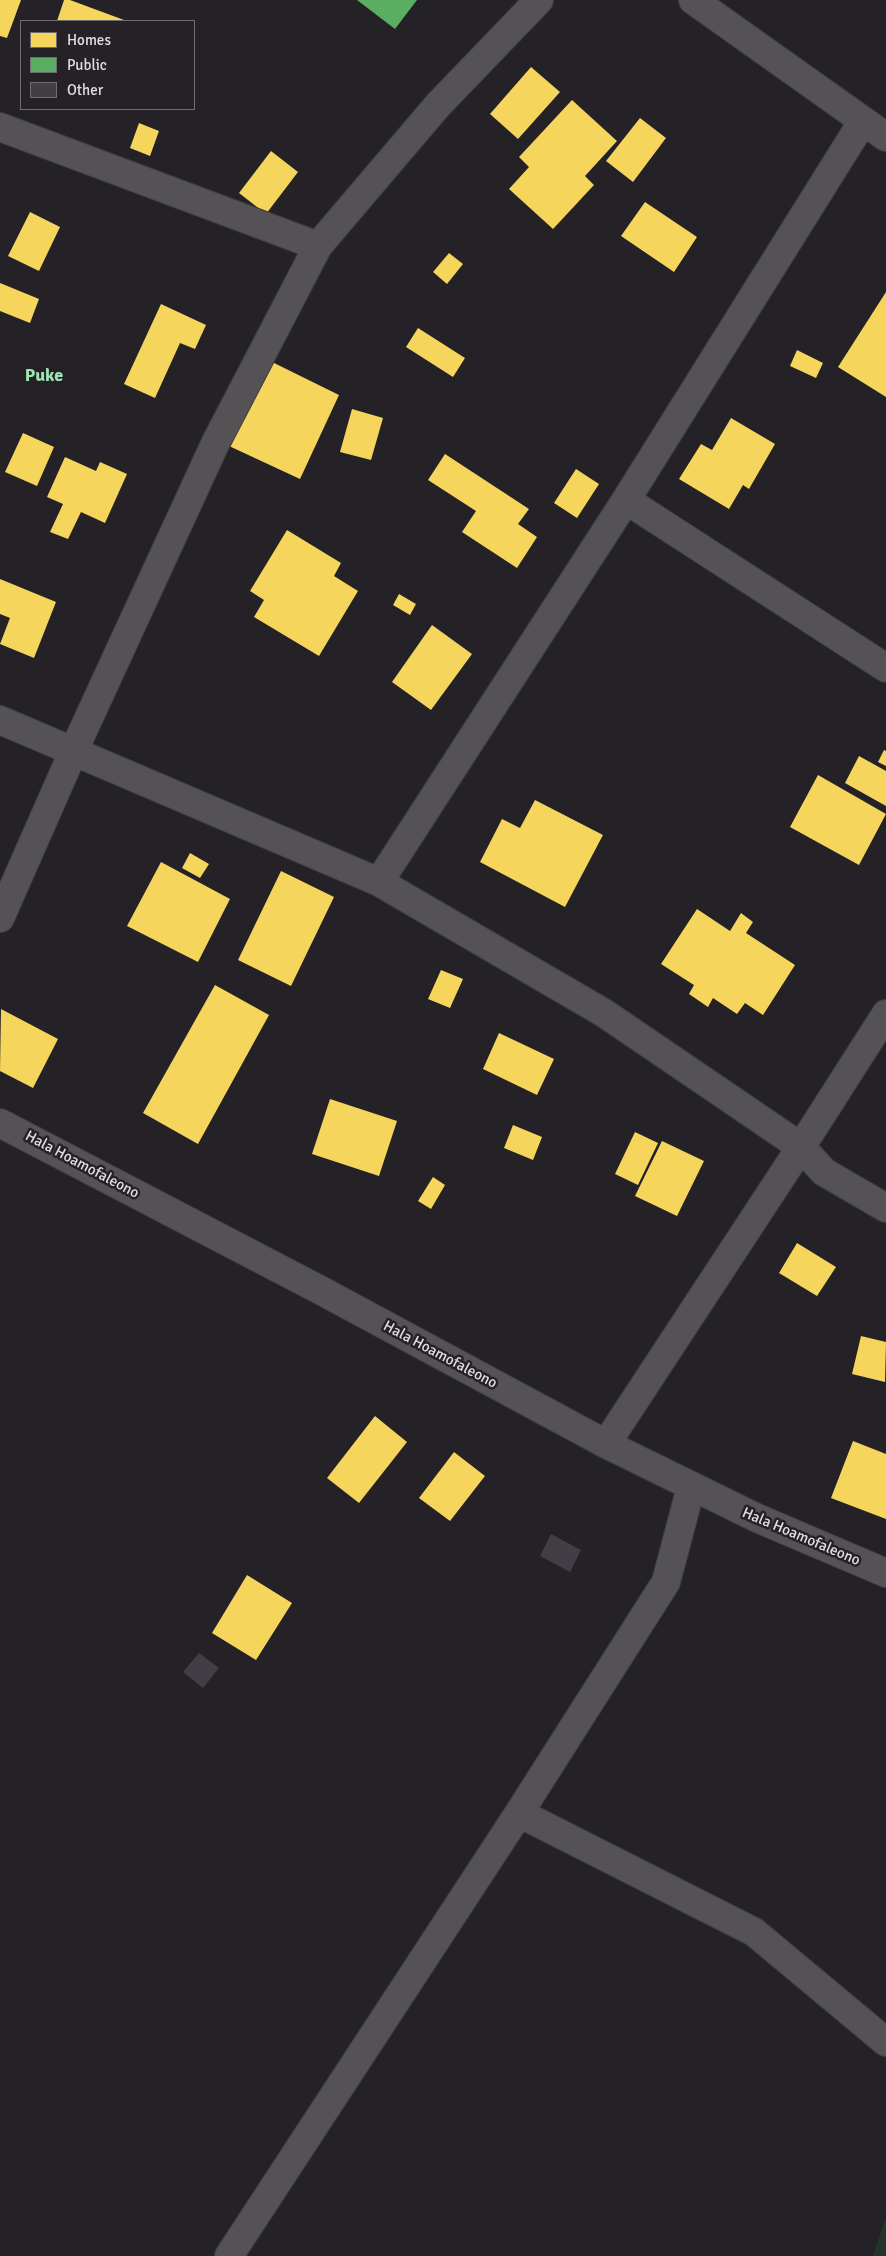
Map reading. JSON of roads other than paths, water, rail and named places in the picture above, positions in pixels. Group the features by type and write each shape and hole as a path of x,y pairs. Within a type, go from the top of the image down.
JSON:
{"street":[{"path":"0,918 74,750 215,444 318,246 438,105 539,0"},
{"path":"693,0 886,137"},
{"path":"379,882 626,500 863,121"},
{"path":"0,127 318,246"},
{"path":"626,500 886,668"},
{"path":"0,720 379,882 604,1014 801,1147 824,1172 886,1208"},
{"path":"606,1444 886,1014"},
{"name":"Hala Hoamofaleono","path":"0,1122 322,1291 606,1444 757,1518 886,1573"},
{"path":"229,2256 519,1813 666,1582 691,1486"},
{"path":"519,1813 754,1932 886,2042"}],"district":[{"name":"Puke","path":"44,376"}]}
